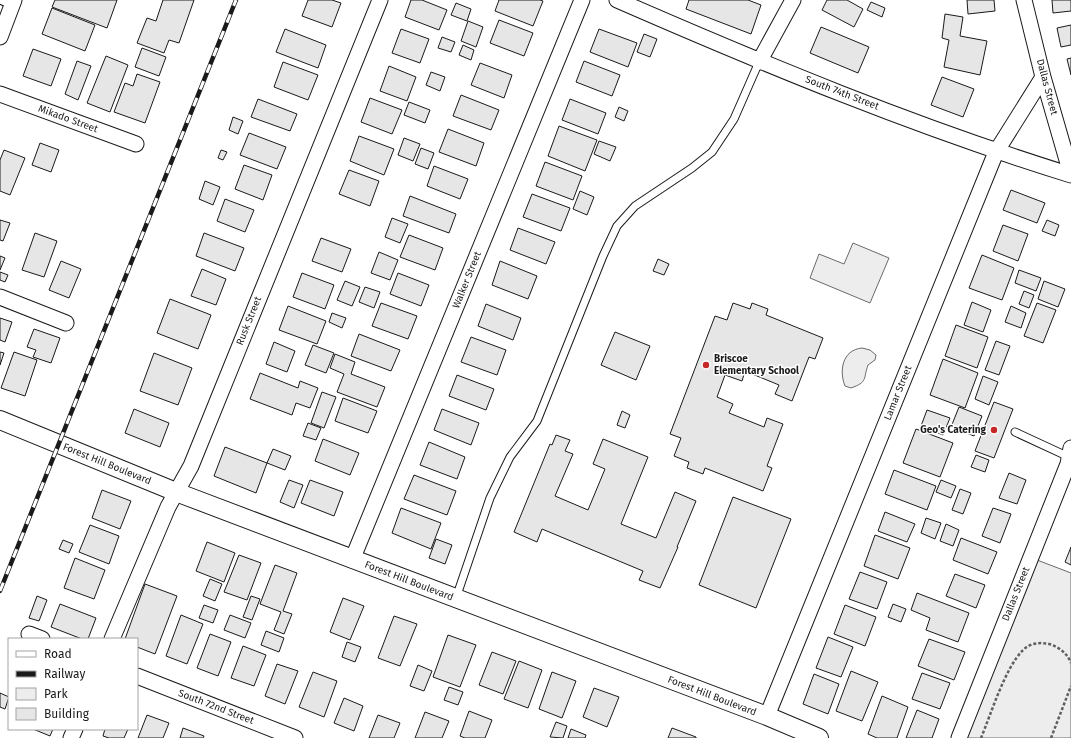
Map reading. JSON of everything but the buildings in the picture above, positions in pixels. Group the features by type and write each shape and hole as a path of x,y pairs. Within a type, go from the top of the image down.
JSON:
{"street":[{"name":"Rusk Street","path":"112,638 176,492 191,466 380,0"},
{"name":"Walker Street","path":"352,560 582,0"},
{"name":"South 74th Street","path":"617,0 759,62 996,152 1071,175"},
{"path":"759,62 793,0"},
{"name":"Dallas Street","path":"1024,0 1043,77 1071,175"},
{"path":"0,36 9,2"},
{"name":"Lamar Street","path":"767,716 996,152 1043,77"},
{"name":"Mikado Street","path":"0,94 136,144"},
{"path":"0,297 66,323"},
{"name":"Forest Hill Boulevard","path":"0,420 176,492 352,560 767,716 819,738"},
{"name":"Dallas Street","path":"959,738 1068,464 1070,453"},
{"name":"South 72nd Street","path":"138,676 295,738"}],"lane":[{"path":"456,599 490,498 510,457 538,421 603,256 617,226 635,206 692,168 712,152 734,119 759,62"},
{"path":"1015,432 1070,453"}],"path":[{"path":"981,738 1012,664 1024,649 1035,643 1055,646 1062,650 1071,663"},
{"path":"1051,738 1071,686"}],"green space":[{"path":"853,243 889,258 870,303 810,278 819,254 844,264"},
{"path":"862,348 870,350 876,355 875,360 868,365 863,382 851,388 845,386 842,368 846,357 855,350"},
{"path":"1037,560 1071,573 1071,738 965,738"}],"railway":[{"path":"0,591 236,0"}],"place":[{"name":"Briscoe Elementary School","path":"706,365"},
{"name":"Geo's Catering","path":"994,430"}]}
